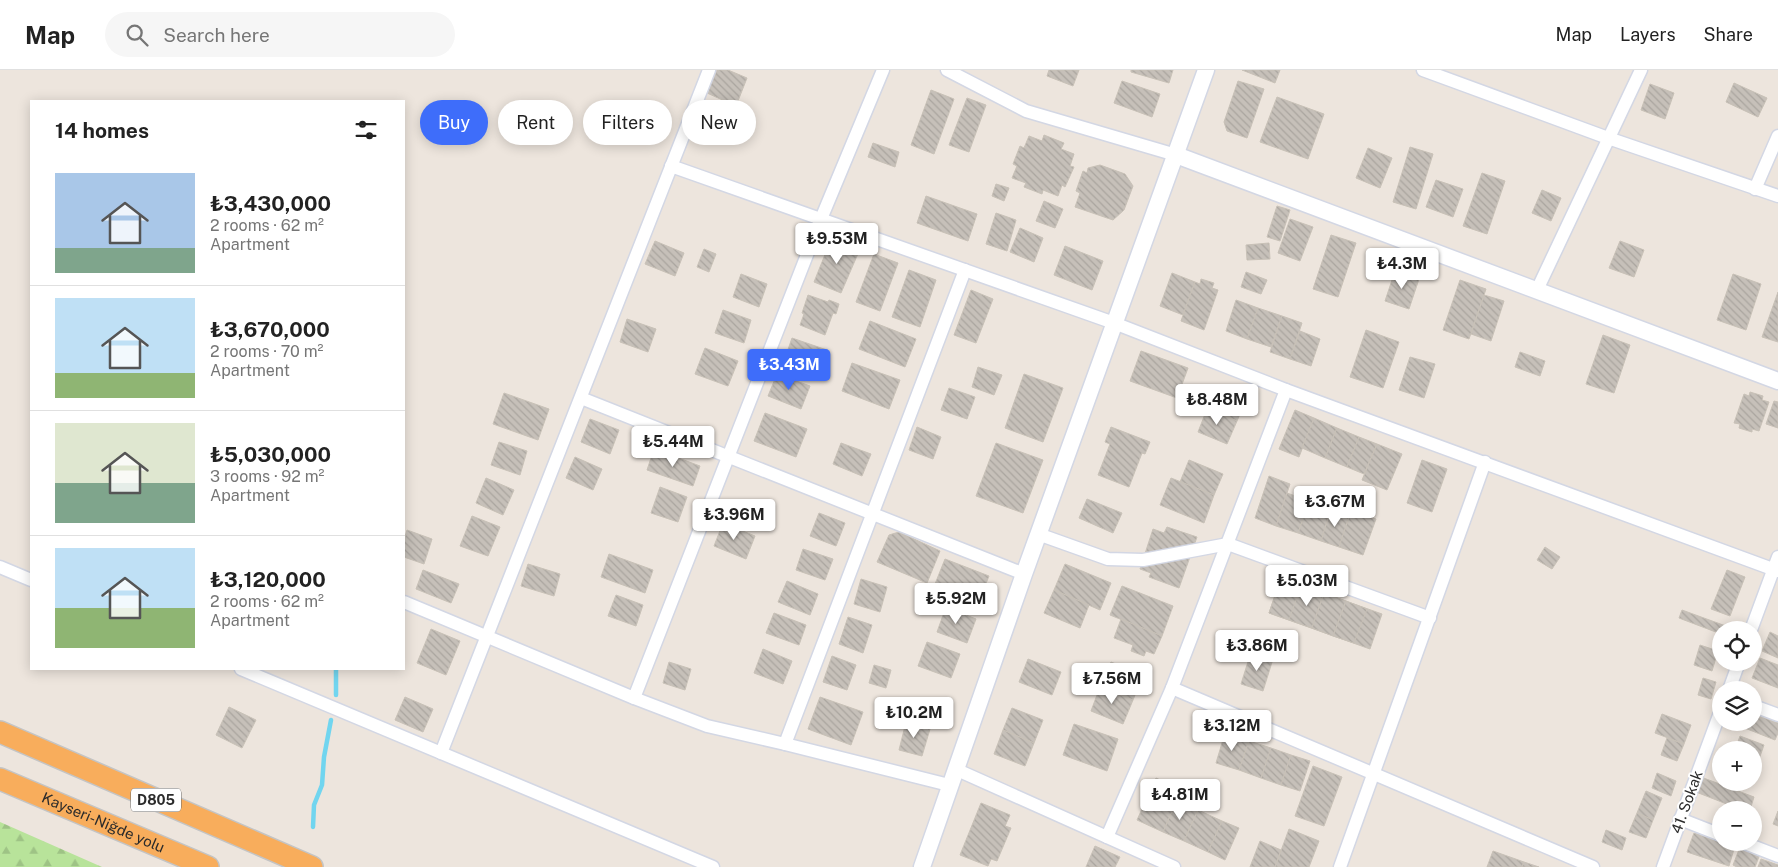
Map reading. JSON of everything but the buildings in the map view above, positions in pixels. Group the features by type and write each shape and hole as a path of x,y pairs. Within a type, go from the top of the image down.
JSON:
{"highway":[{"name":"D805","path":"0,732 312,867"},
{"name":"Kayseri-Niğde yolu","path":"0,779 208,867"}],"street":[{"path":"441,753 709,70"},
{"path":"634,698 730,457 821,219 883,70"},
{"path":"947,70 1026,111 1176,155 1778,381"},
{"path":"924,864 952,777 1038,534 1206,70"},
{"path":"1423,70 1608,138 1778,196"},
{"path":"1537,290 1641,70"},
{"path":"1755,189 1778,136"},
{"path":"671,166 1114,323 1286,390 1776,565 1754,621"},
{"path":"785,744 965,270"},
{"path":"1107,837 1172,688 1286,390"},
{"path":"581,398 1024,574"},
{"path":"1340,867 1485,462"},
{"path":"1038,534 1108,560 1143,560 1228,544 1430,618"},
{"path":"0,567 30,580"},
{"path":"405,602 634,698 707,726 785,744 952,777 1107,837 1174,867"},
{"path":"243,670 713,867"},
{"path":"1172,688 1593,867"},
{"path":"1762,709 1778,716"},
{"name":"41. Sokak","path":"1662,867 1713,731"},
{"path":"1680,819 1712,831"},
{"path":"1762,850 1778,856"}],"green space":[{"path":"0,822 102,867 0,867"}],"waterway":[{"path":"336,670 336,695"},
{"path":"313,827 314,805 322,785 324,757 331,720"}]}
